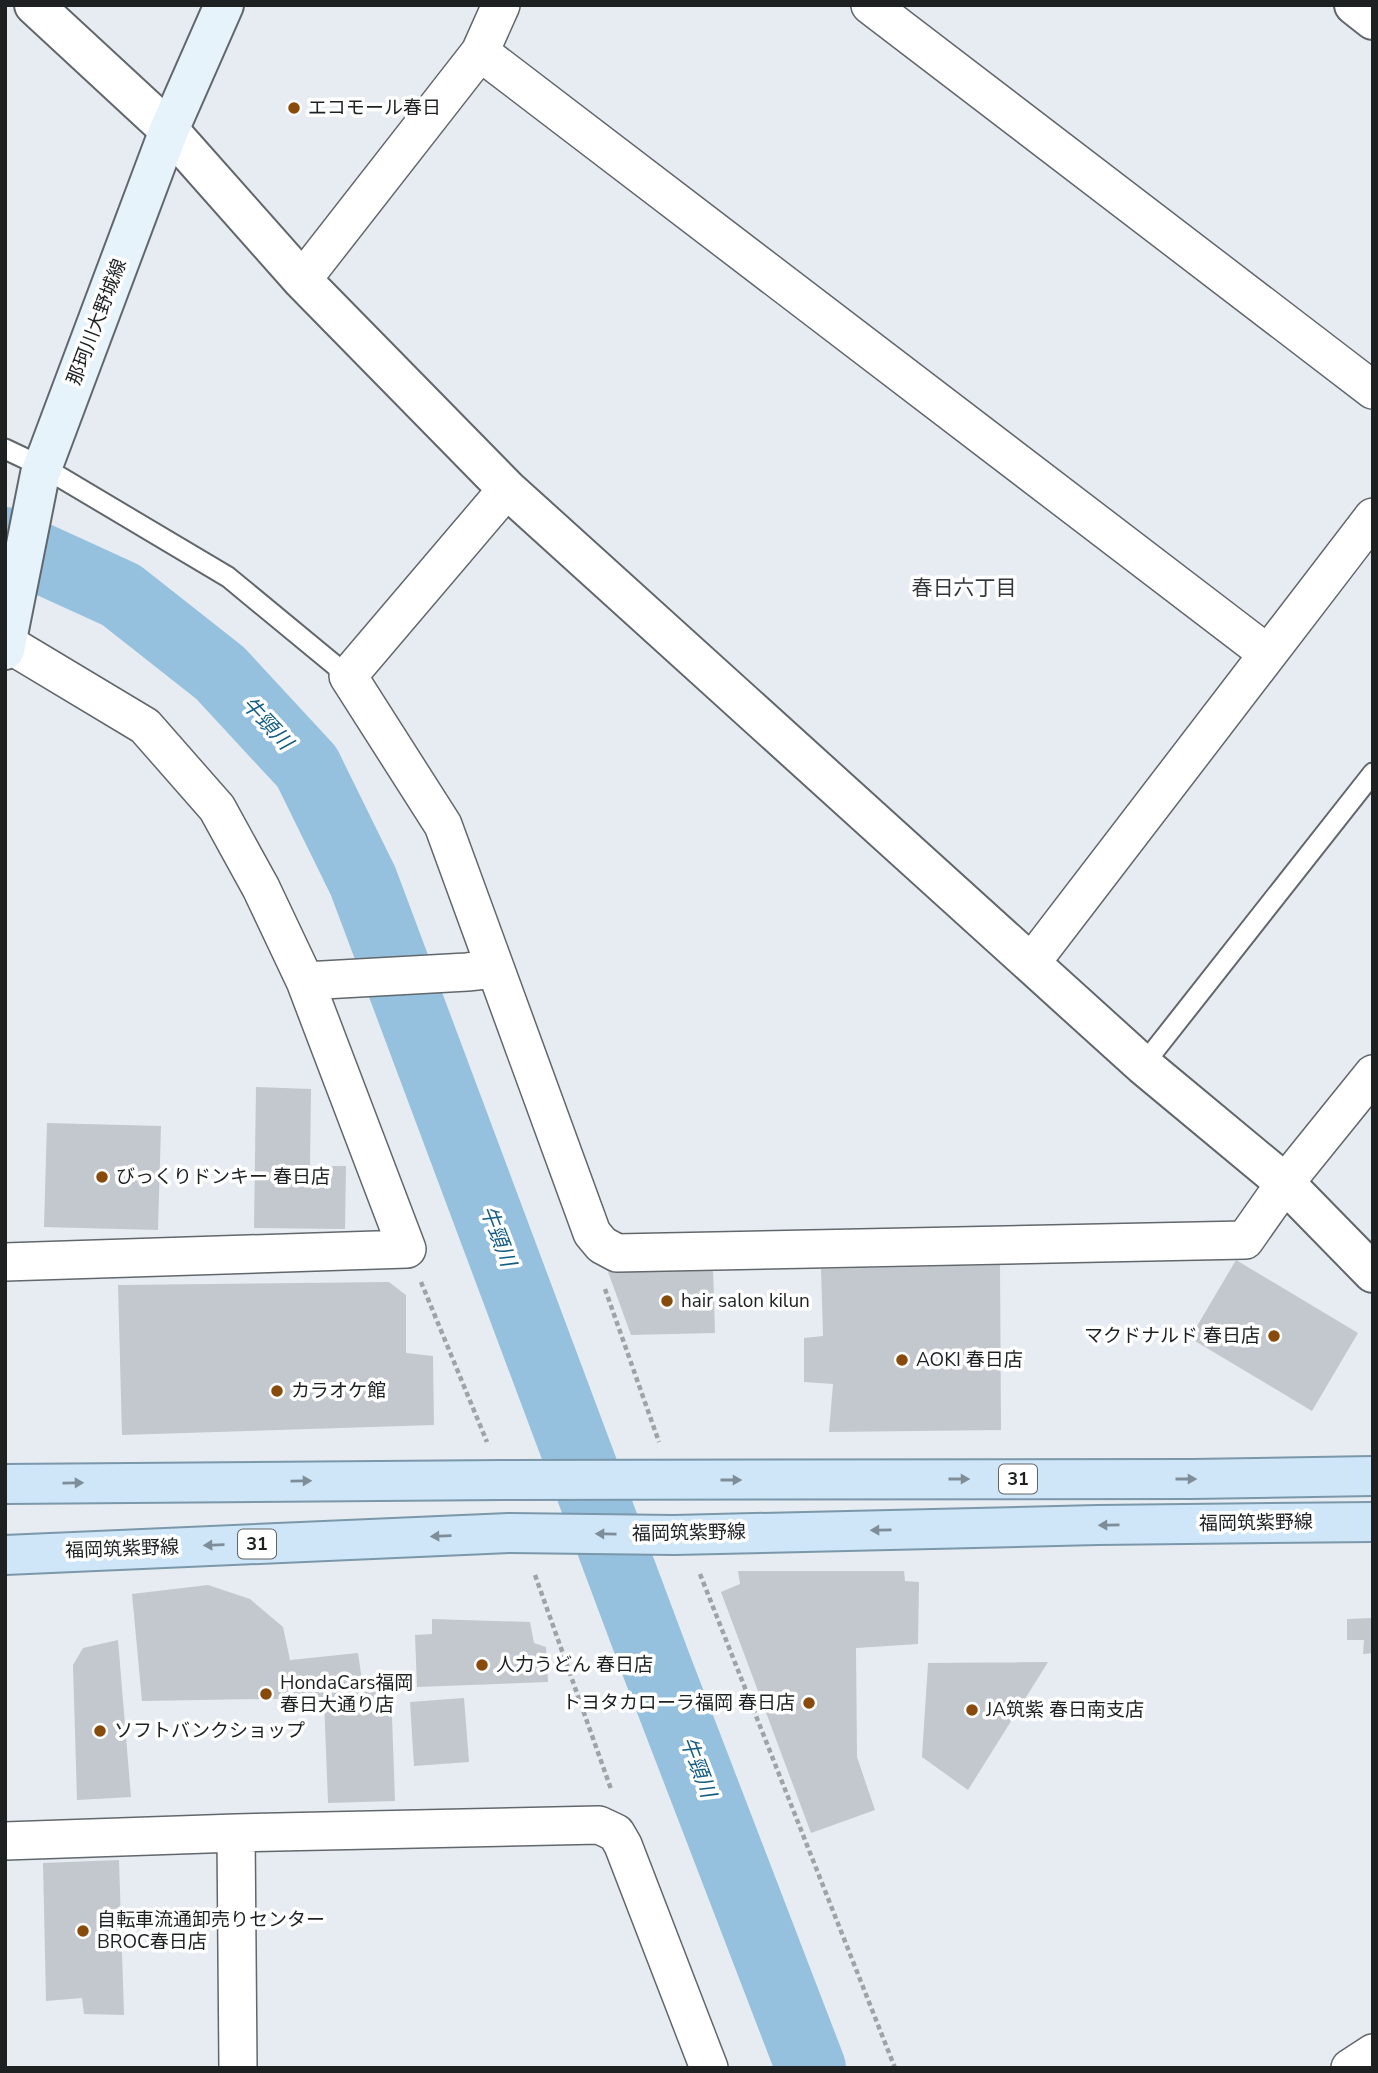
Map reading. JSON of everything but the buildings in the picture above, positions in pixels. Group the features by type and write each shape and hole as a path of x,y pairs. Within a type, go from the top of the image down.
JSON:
{"main road":[{"name":"那珂川大野城線","path":"6,639 42,471 169,130 223,5"},
{"name":"31","path":"5,1484 502,1480 662,1465 1164,1479 1373,1476"},
{"name":"福岡筑紫野線","path":"5,1555 509,1533 674,1535 1098,1525 1373,1522"}],"street":[{"path":"34,5 169,130 302,280 507,489 1143,1065 1285,1183 1373,1273"},
{"path":"302,280 480,52 501,5"},
{"path":"870,5 1373,390"},
{"path":"1353,5 1373,20"},
{"path":"480,52 1268,654"},
{"path":"507,489 348,676 443,825 481,970 592,1233 602,1245 617,1252 1245,1240 1285,1183 1373,1074"},
{"path":"1031,963 1373,517"},
{"path":"5,1262 407,1249 315,980 217,808 145,726 6,639"},
{"path":"315,980 481,970"},
{"path":"5,1841 599,1825 616,1833 623,1844 709,2068"},
{"path":"236,1833 238,2068"},
{"path":"1350,2068 1373,2053"}],"lane":[{"path":"5,449 228,577 348,676"},
{"path":"1143,1065 1373,773"}],"path":[{"path":"407,1249 487,1442"},
{"path":"605,1289 662,1465"},
{"path":"697,1568 895,2068"},
{"path":"535,1576 613,1793"}],"waterway":[{"name":"牛頸川","path":"5,542 121,595 220,673 307,767 363,881 657,1667 811,2068"}],"place":[{"name":"エコモール春日","path":"294,108"},
{"name":"びっくりドンキー 春日店","path":"102,1177"},
{"name":"hair salon kilun","path":"667,1301"},
{"name":"マクドナルド 春日店","path":"1274,1336"},
{"name":"AOKI 春日店","path":"902,1360"},
{"name":"カラオケ館","path":"277,1391"},
{"name":"人力うどん 春日店","path":"482,1665"},
{"name":"HondaCars福岡 春日大通り店","path":"266,1694"},
{"name":"トヨタカローラ福岡 春日店","path":"809,1703"},
{"name":"JA筑紫 春日南支店","path":"972,1710"},
{"name":"ソフトバンクショップ","path":"100,1731"},
{"name":"自転車流通卸売りセンター BROC春日店","path":"83,1931"}],"district":[{"name":"春日六丁目","path":"964,588"}]}
